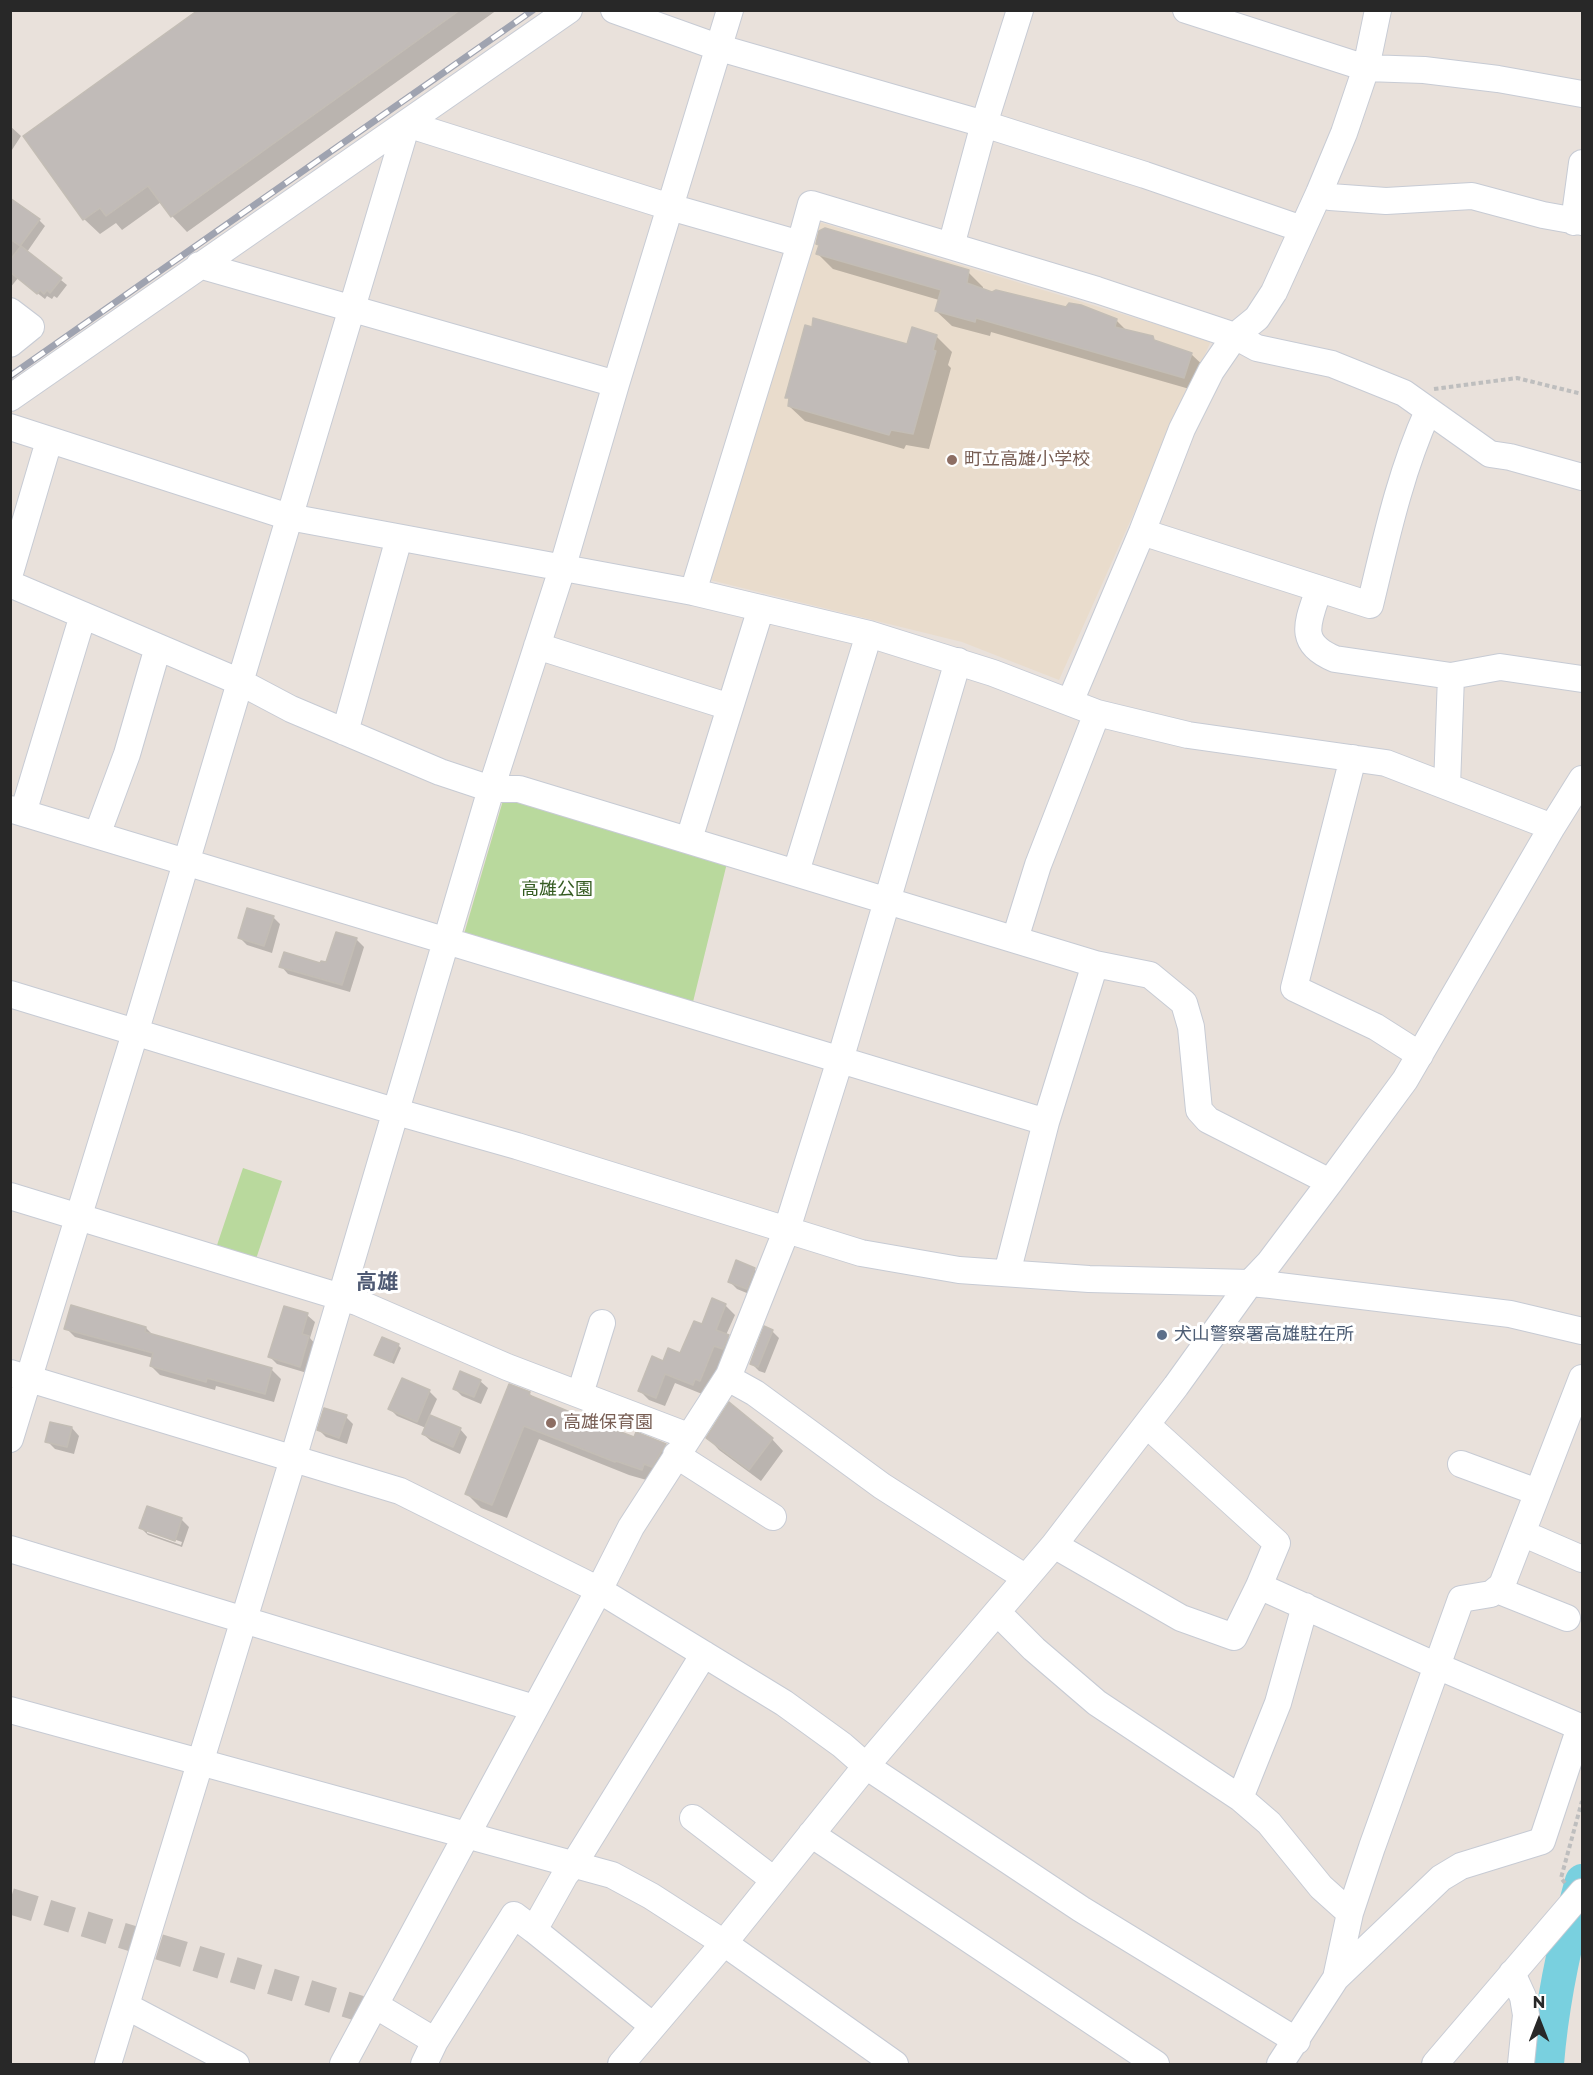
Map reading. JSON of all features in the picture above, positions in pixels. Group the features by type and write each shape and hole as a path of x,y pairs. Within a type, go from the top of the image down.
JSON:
{"street":[{"path":"10,398 568,10"},
{"path":"614,10 720,48 984,124 1145,175 1302,229"},
{"path":"108,2064 201,1762 242,1619 293,1459 491,789 562,569 730,10"},
{"path":"951,246 984,124 1020,10"},
{"path":"1186,10 1366,68 1434,71 1498,79 1582,94"},
{"path":"1070,702 1142,532 1182,429 1210,371 1235,336 1257,318 1274,292 1319,193 1344,133 1366,68 1378,10"},
{"path":"407,124 670,207 800,244"},
{"path":"10,1438 20,1376 78,1217 136,1030 289,517 354,308 407,124"},
{"path":"1319,193 1330,197 1386,201 1472,196 1578,222 1582,163"},
{"path":"693,592 811,204 1097,290 1235,336 1257,348 1332,364 1404,393 1490,454 1510,457 1582,477"},
{"path":"200,265 616,384"},
{"path":"10,310 31,327 10,344"},
{"path":"1142,532 1371,605 1395,501 1413,445 1428,411"},
{"path":"10,427 289,517 693,592 869,634 958,661 1097,713 1188,735 1386,764 1552,827"},
{"path":"10,573 49,441"},
{"path":"345,732 399,538"},
{"path":"10,584 240,682 291,709 440,772 491,789 519,789 1095,964 1150,975 1184,1003 1191,1027 1199,1110 1208,1120 1330,1182"},
{"path":"1320,589 1308,625 1310,642 1320,653 1335,659 1451,676 1500,667 1582,679"},
{"path":"689,839 761,608"},
{"path":"83,615 17,811 1046,1122"},
{"path":"796,872 869,634"},
{"path":"537,646 730,708"},
{"path":"97,835 127,754 158,647"},
{"path":"343,2064 631,1527 728,1378 787,1228 840,1060 958,661"},
{"path":"1447,786 1451,676"},
{"path":"1015,939 1038,865 1097,713"},
{"path":"1353,758 1294,988 1376,1027 1420,1055"},
{"path":"621,2064 724,1943 866,1766 1054,1545 1147,1425 1250,1283 1269,1263 1330,1182 1405,1080 1582,779"},
{"path":"1007,1273 1046,1122 1095,964"},
{"path":"10,994 136,1030 397,1112 528,1149 787,1228 861,1253 959,1270 1089,1279 1250,1283 1510,1314 1582,1331"},
{"path":"10,1196 340,1296 507,1367 580,1394 682,1446 772,1517"},
{"path":"580,1394 602,1323"},
{"path":"20,1376 400,1491 599,1590 784,1703 842,1745 866,1766 1081,1909 1297,2041"},
{"path":"728,1378 755,1394 882,1486 1026,1578"},
{"path":"1336,1978 1350,1913 1371,1847 1461,1599 1491,1594 1503,1585 1582,1382"},
{"path":"1054,1545 1181,1618 1234,1637 1259,1586 1276,1543 1147,1425"},
{"path":"1461,1464 1538,1492"},
{"path":"1522,1533 1582,1559"},
{"path":"10,1549 534,1708"},
{"path":"1259,1586 1580,1727 1542,1841 1461,1866 1441,1878 1336,1978 1280,2064"},
{"path":"1497,1590 1567,1617"},
{"path":"1240,1798 1278,1703 1305,1606"},
{"path":"997,1612 1034,1649 1097,1702 1240,1798 1269,1823 1321,1887 1350,1913"},
{"path":"534,1930 565,1875 704,1654"},
{"path":"10,1710 612,1875 631,1884 724,1943 895,2064"},
{"path":"693,1818 774,1880"},
{"path":"811,1834 1156,2064"},
{"path":"1436,2064 1546,1934 1576,1890"},
{"path":"424,2064 435,2041 514,1916 653,2026"},
{"path":"1512,1973 1523,1997 1526,2015 1521,2064"},
{"path":"375,2005 435,2041"},
{"path":"126,2007 236,2064"}],"path":[{"path":"1404,393 1517,378 1582,394"},
{"path":"1576,1890 1561,1878 1582,1801"}],"shaded area":[{"name":"町立高雄小学校","path":"819,222 1211,341 1059,680 962,642 710,580"}],"green space":[{"name":"高雄公園","path":"504,797 727,863 692,1006 462,941"},
{"path":"243,1168 282,1181 255,1262 216,1248"}],"building":[{"path":"198,10 460,10 171,217 148,186 106,216 100,208 83,220 23,136"},
{"path":"10,198 40,219 20,246 10,239"},
{"path":"825,228 969,270 967,283 992,292 996,290 1066,307 1069,303 1081,305 1117,319 1115,327 1153,336 1154,340 1192,353 1184,378 976,318 975,322 935,311 941,290 816,254 819,245 816,244 819,231"},
{"path":"21,246 62,278 50,293 47,290 44,294 40,290 37,294 10,272 10,260"},
{"path":"813,318 907,344 912,327 937,335 933,350 936,351 913,434 891,430 889,435 788,406 789,398 785,398 805,325 812,327"},
{"path":"247,908 274,916 264,946 238,938"},
{"path":"336,932 357,938 342,985 279,967 284,952 320,963 321,961 326,962"},
{"path":"736,1260 755,1268 747,1289 728,1282"},
{"path":"712,1298 726,1304 716,1330 729,1335 723,1349 714,1346 700,1381 695,1379 693,1385 665,1374 656,1398 638,1391 652,1356 663,1361 668,1348 680,1353 694,1321 702,1324"},
{"path":"71,1305 146,1327 145,1332 272,1368 265,1394 207,1378 206,1382 150,1366 153,1353 64,1329"},
{"path":"284,1306 308,1313 302,1334 309,1336 300,1367 268,1357"},
{"path":"764,1326 773,1330 758,1367 750,1364"},
{"path":"382,1337 399,1344 391,1362 374,1355"},
{"path":"460,1371 481,1380 474,1397 453,1389"},
{"path":"402,1378 430,1390 417,1422 388,1409"},
{"path":"509,1384 582,1417 583,1412 607,1421 605,1426 634,1437 636,1432 666,1444 652,1467 644,1464 642,1470 615,1462 524,1426 492,1505 465,1494"},
{"path":"729,1402 773,1438 749,1470 706,1438"},
{"path":"324,1408 347,1415 339,1438 317,1430"},
{"path":"430,1415 461,1428 453,1447 422,1434"},
{"path":"50,1422 72,1427 67,1447 45,1442"},
{"path":"147,1506 182,1518 175,1541 139,1528"}],"waterway":[{"path":"1547,2064 1560,1972 1582,1881"}],"tunnel":[{"path":"10,1901 371,2012"}],"railway":[{"path":"10,376 533,10"}],"place":[{"name":"町立高雄小学校","path":"952,460"},
{"name":"犬山警察署高雄駐在所","path":"1162,1335"},
{"name":"高雄保育園","path":"551,1423"}],"district":[{"name":"高雄","path":"377,1283"}]}
